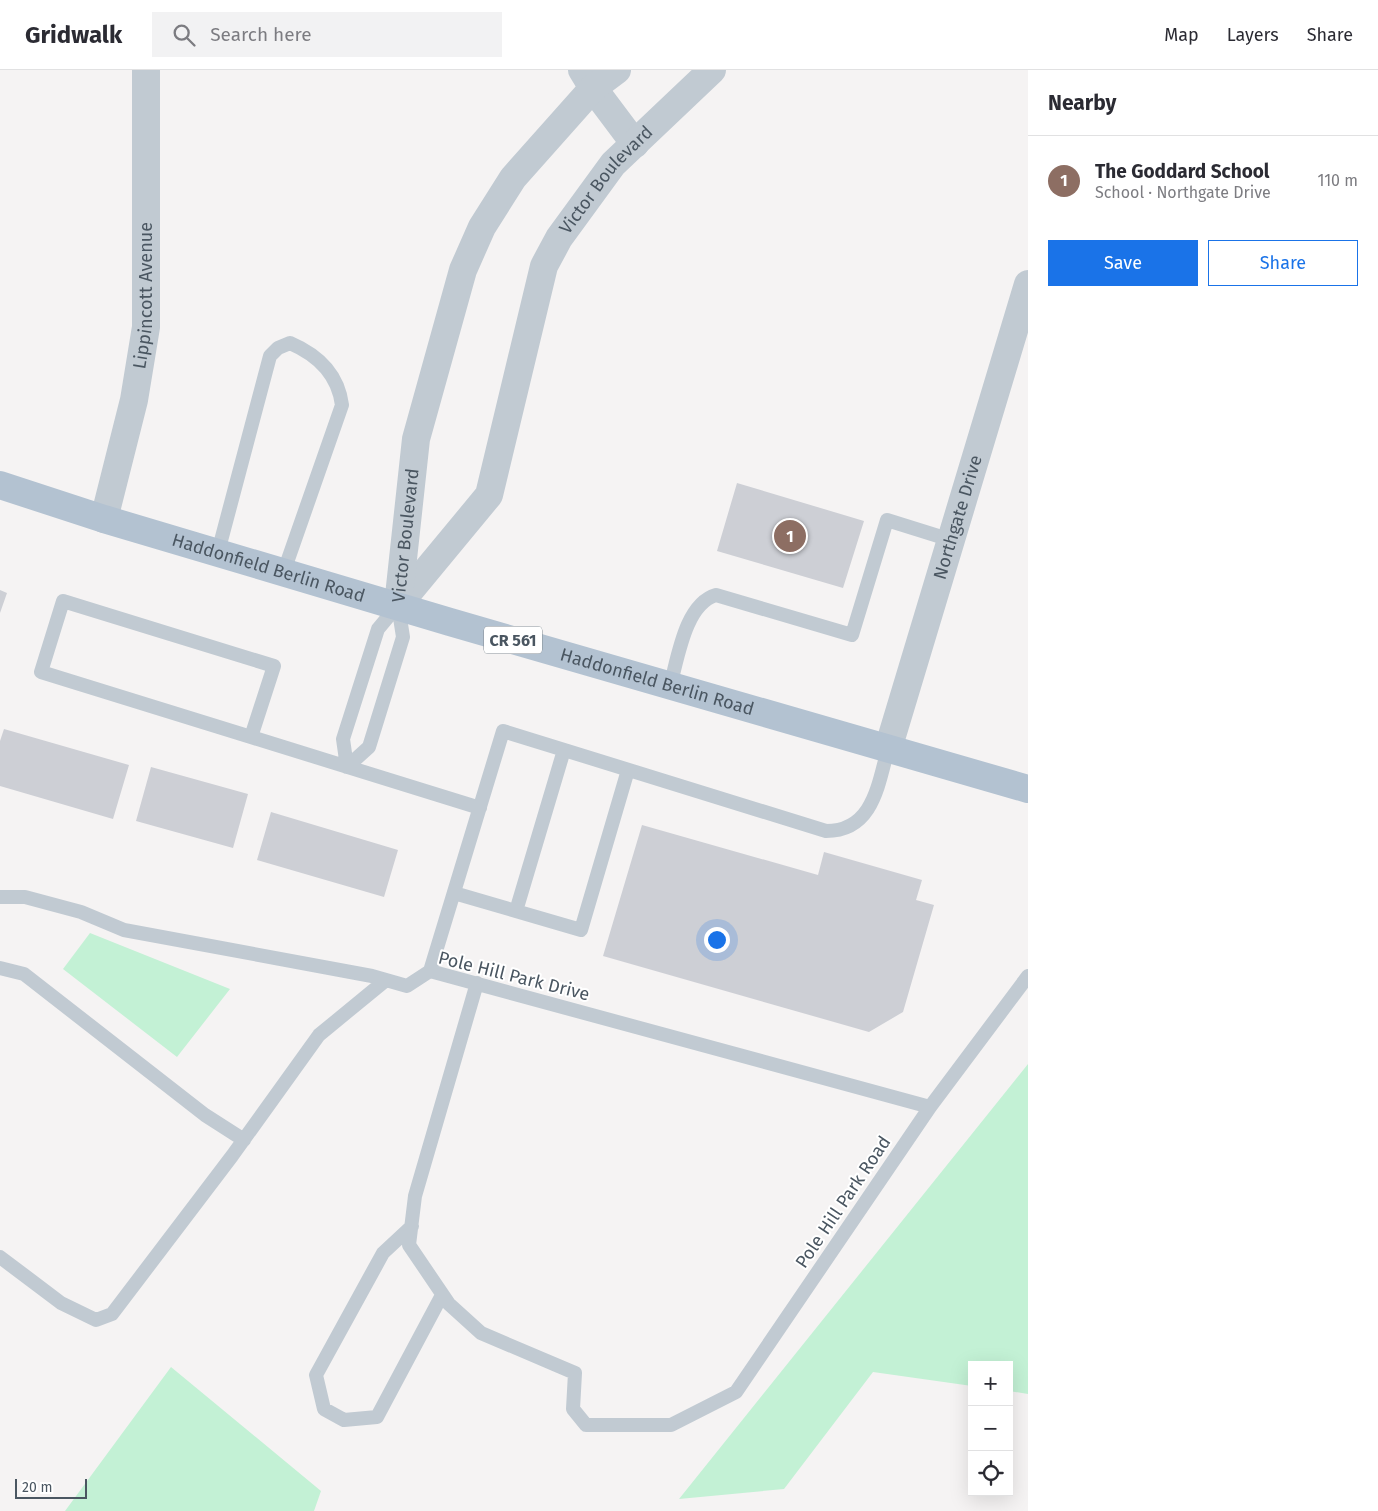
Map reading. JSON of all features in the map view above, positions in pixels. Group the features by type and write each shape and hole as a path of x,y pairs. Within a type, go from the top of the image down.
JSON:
{"main road":[{"name":"Haddonfield Berlin Road","path":"0,485 104,519 888,750 1028,789"}],"street":[{"name":"Lippincott Avenue","path":"104,519 134,400 146,327 146,70"},
{"name":"Victor Boulevard","path":"398,605 416,439 463,270 482,227 513,178 587,79 617,70"},
{"name":"Victor Boulevard","path":"398,605 488,495 544,266 560,238 612,164 712,70"},
{"path":"587,79 635,144"},
{"name":"Northgate Drive","path":"888,750 1028,284"}],"lane":[{"path":"218,552 270,356 278,348 290,343 308,351 320,362 339,386 342,405 284,572"},
{"path":"670,686 691,616 707,599 716,595 852,636 887,520 951,540"},
{"path":"251,737 274,666 63,601 41,672 480,808"},
{"path":"347,767 343,739 378,629 398,605"},
{"path":"347,767 369,747 403,637 398,605"},
{"path":"430,972 503,731 818,830 834,831 856,823 870,809 888,750"},
{"path":"516,911 564,750"},
{"path":"454,893 580,930 628,770"},
{"name":"Pole Hill Park Drive","path":"0,897 25,896 80,912 124,930 386,980 407,986 430,972 477,983 930,1107"},
{"path":"0,968 24,974 205,1115 244,1140"},
{"name":"Pole Hill Park Road","path":"442,1295 448,1304 481,1334 575,1373 573,1409 586,1425 670,1425 736,1392 930,1107 1028,976"},
{"path":"0,1257 62,1303 96,1320 112,1314 244,1140 319,1035 386,980"},
{"path":"412,1226 382,1252 316,1375 324,1409 344,1420 377,1417 442,1295 410,1245 412,1226 415,1196 477,983"}],"green space":[{"path":"90,933 230,989 177,1057 63,969"},
{"path":"1028,1064 1028,1394 1013,1392 1013,1361 968,1361 968,1385 873,1372 784,1489 679,1499"},
{"path":"171,1367 321,1491 314,1511 65,1511"}],"building":[{"path":"737,483 864,521 843,588 717,551"},
{"path":"0,590 7,593 0,613"},
{"path":"4,729 129,765 113,819 0,786 0,741"},
{"path":"151,767 248,794 233,848 136,821"},
{"path":"271,812 398,850 384,897 257,860"},
{"path":"642,825 818,875 824,852 922,880 916,900 934,905 903,1012 869,1032 603,956"}],"place":[{"name":"The Goddard School","path":"790,536"}]}
